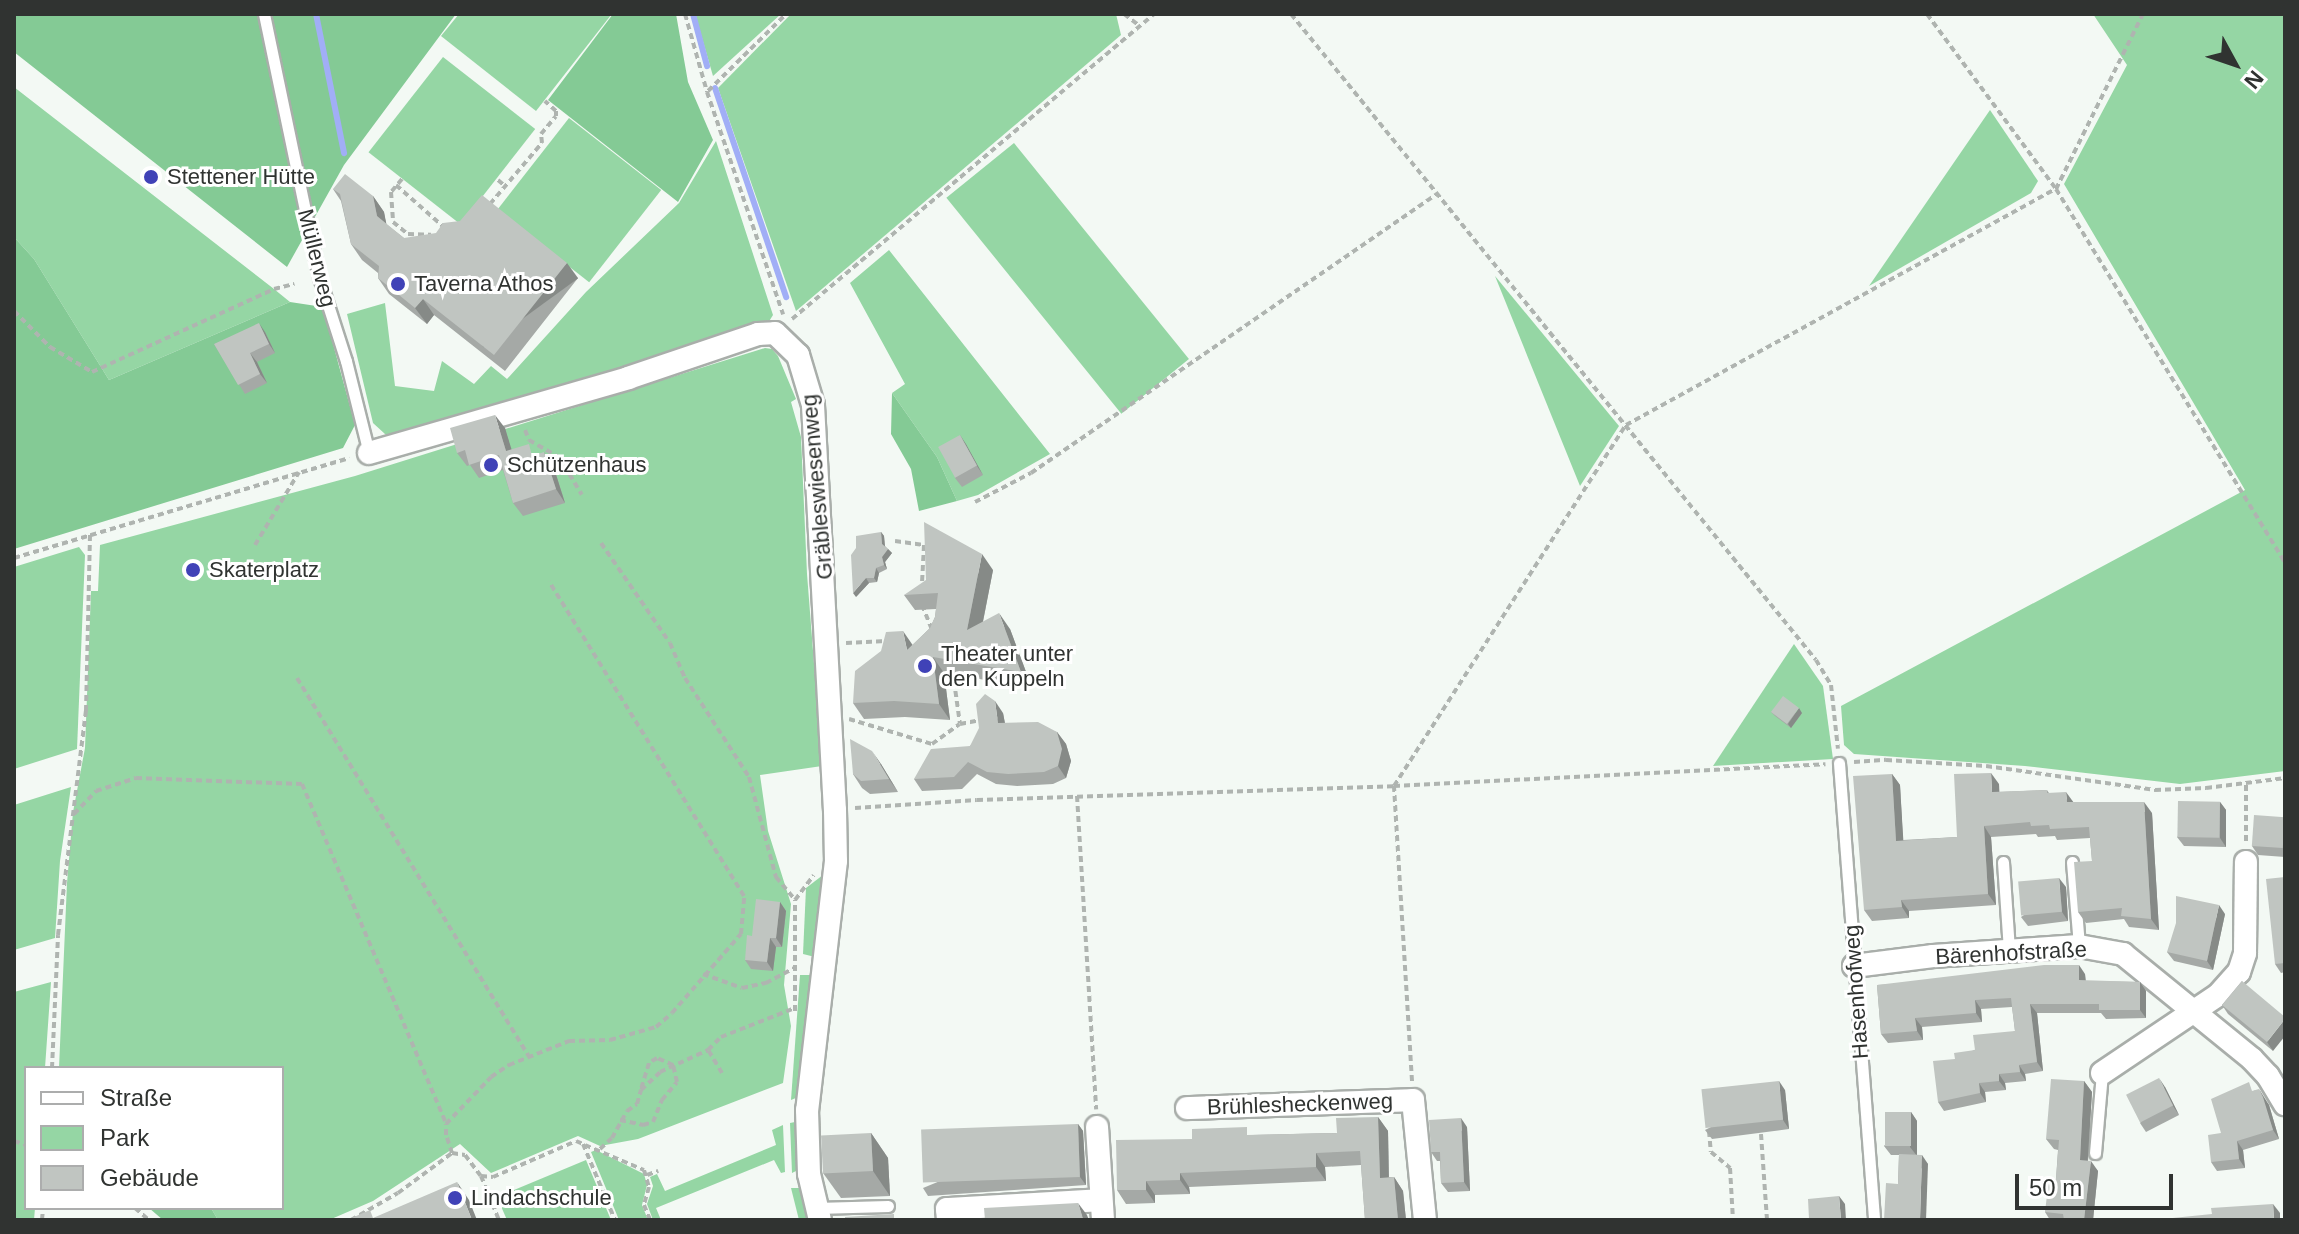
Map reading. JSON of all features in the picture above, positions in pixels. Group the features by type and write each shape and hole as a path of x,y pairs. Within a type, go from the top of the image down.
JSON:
{"street":[{"name":"Gräbleswiesenweg","path":"369,453 758,334 775,333 798,355 813,405 835,810 836,861 807,1110 809,1174 818,1214"},
{"path":"2102,1073 2195,1012 2218,995 2239,972 2245,953 2246,862"},
{"name":"Bärenhofstraße","path":"1854,966 2079,946 2123,954 2252,1059 2268,1076 2285,1104"},
{"path":"1413,1100 1425,1220"},
{"name":"Brühlesheckenweg","path":"1187,1108 1413,1100"},
{"path":"948,1220 947,1209 1102,1210 1097,1127"}],"lane":[{"name":"Müllerweg","path":"264,14 319,277 346,361 369,453"},
{"name":"Hasenhofweg","path":"1839,763 1874,1220"},
{"path":"2003,862 2009,950"},
{"path":"2072,862 2079,946"},
{"path":"2095,1153 2102,1073"},
{"path":"818,1214 888,1206"}],"path":[{"path":"685,14 707,92 786,324 1154,14"},
{"path":"707,92 786,14"},
{"path":"1124,14 1140,26"},
{"path":"1291,14 1816,660 1831,685 1839,763"},
{"path":"1927,14 2056,189 2285,563"},
{"path":"1413,1100 1394,786 1626,425 2056,189 2143,14"},
{"path":"485,206 494,202 542,143 541,134 556,116 556,111 545,101"},
{"path":"396,185 444,224 449,235 408,234 393,222 391,192 396,185 402,179"},
{"path":"498,180 506,187"},
{"path":"975,502 1031,473 1438,193"},
{"path":"14,311 50,347 92,372 274,289 294,284"},
{"path":"517,410 529,440 559,457 582,495"},
{"path":"14,558 300,470 369,453"},
{"path":"255,545 300,470"},
{"path":"52,1066 58,935 86,711 90,534"},
{"path":"895,541 924,545 921,595 923,612 932,629 928,639"},
{"path":"601,543 670,643 700,703 749,777 776,877 795,900"},
{"path":"446,1124 491,1077 509,1065 569,1041 610,1040 656,1027 741,934 744,896 549,581"},
{"path":"827,644 899,640"},
{"path":"932,667 941,677 954,681 960,724"},
{"path":"297,678 531,1058"},
{"path":"832,719 865,722 895,736 932,744 960,724 981,720"},
{"path":"835,810 1077,796 1394,786 1886,760 1986,766 2155,790 2285,778"},
{"path":"74,814 96,791 136,778 302,784 446,1124 452,1153"},
{"path":"2246,784 2246,862"},
{"path":"1077,796 1097,1127"},
{"path":"703,974 742,988 766,983 794,968 824,969"},
{"path":"641,1090 673,1065 708,1050 721,1037 795,1008"},
{"path":"708,1050 722,1073"},
{"path":"600,1149 612,1138 620,1120 637,1104 649,1063 657,1058 673,1065"},
{"path":"620,1120 643,1125 653,1122 662,1100 677,1082 673,1065"},
{"path":"1709,1127 1711,1152 1730,1168 1733,1220"},
{"path":"1761,1134 1767,1220"},
{"path":"481,1176 493,1177 576,1141 644,1170 649,1187 644,1205 650,1220"},
{"path":"583,1144 615,1220"},
{"path":"351,1220 398,1193 452,1153 465,1155 481,1176 499,1220"},
{"path":"647,1175 658,1171"}],"green space":[{"path":"14,14 456,14 344,165 287,267 14,52"},
{"path":"459,14 611,15 536,111 441,36"},
{"path":"613,14 676,14 688,82 713,140 678,202 548,100"},
{"path":"695,14 781,14 713,76"},
{"path":"791,14 1116,14 1121,35 796,311 718,88"},
{"path":"2093,14 2285,14 2285,771 2180,784 2025,766 1854,754 1844,745 1841,706 2245,490 2064,184 2127,65"},
{"path":"443,57 535,129 461,224 369,152"},
{"path":"14,87 290,302 109,380 34,259 14,237"},
{"path":"1990,110 2038,181 2031,193 1869,286"},
{"path":"569,118 661,190 589,282 497,210"},
{"path":"716,141 773,315 768,323 400,438 385,434 373,423 347,314 385,303 395,386 434,391 442,361 474,384 491,366 507,379 586,292 679,203"},
{"path":"1014,143 1189,359 1121,414 946,198"},
{"path":"14,237 34,259 109,380 290,302 323,307 355,425 343,448 14,549"},
{"path":"889,250 1050,454 978,495 957,501 937,457 892,393 905,384 850,283"},
{"path":"1495,276 1619,426 1580,486"},
{"path":"765,348 772,349 778,356 796,399 791,402 801,437 807,574 822,766 760,775 768,831 791,904 784,985 791,1026 783,1083 638,1139 600,1146 578,1136 491,1173 460,1144 373,1201 329,1220 218,1220 212,1210 284,1210 284,1066 59,1066 67,883 73,812 85,748 91,591 98,591 100,545 355,476"},
{"path":"892,393 937,457 957,501 919,511 911,469 891,434"},
{"path":"79,547 85,555 77,749 14,769 14,567"},
{"path":"1794,644 1823,686 1833,759 1713,766"},
{"path":"71,787 60,861 55,938 14,950 14,805"},
{"path":"823,875 815,957 803,954 806,888"},
{"path":"800,975 813,975 803,1095 791,1100"},
{"path":"51,982 45,1066 24,1066 24,1210 35,1210 34,1220 14,1220 14,992"},
{"path":"790,1123 800,1125 802,1168 792,1173"},
{"path":"783,1125 785,1172 781,1173 774,1160 656,1208 661,1220 653,1220 647,1204 653,1186 650,1177 657,1174 665,1191 776,1145 772,1130"},
{"path":"596,1150 644,1174 647,1185 642,1205 648,1220 619,1220 591,1152"},
{"path":"586,1160 611,1220 507,1220 497,1197"},
{"path":"791,1188 804,1188 810,1220 799,1220"},
{"path":"151,1210 212,1210 218,1220 163,1220"}],"building":[{"path":"345,174 373,196 377,216 404,238 436,233 443,223 460,221 482,195 567,263 494,355 423,299 415,308 378,278 379,266 351,244 340,194 333,189"},
{"path":"259,323 269,344 250,353 260,374 238,385 214,344"},
{"path":"495,415 506,451 529,444 532,456 544,452 556,489 513,503 499,455 469,465 465,450 457,453 450,428"},
{"path":"960,435 977,466 955,478 938,447"},
{"path":"924,522 982,554 967,630 999,613 1021,672 933,657 939,704 894,701 853,703 855,671 881,651 886,632 903,631 907,650 930,628 935,617 938,593 904,595 926,580"},
{"path":"881,532 882,544 888,549 882,557 884,565 876,568 874,578 866,578 853,593 851,555 856,548 856,536"},
{"path":"985,694 995,701 998,723 1038,722 1057,732 1062,749 1058,766 1044,772 1008,774 987,772 968,762 954,777 914,779 931,749 970,746 979,728 976,704"},
{"path":"1783,696 1799,708 1787,724 1771,712"},
{"path":"850,739 872,751 889,779 861,781 853,774"},
{"path":"1991,773 1992,792 2047,790 2047,793 2066,792 2067,802 2144,802 2151,919 2121,916 2122,908 2078,912 2074,862 2092,861 2089,827 2050,829 2049,825 2031,826 2030,822 1984,826 1988,894 1901,900 1902,907 1864,910 1853,776 1892,774 1896,841 1957,837 1954,774"},
{"path":"2178,801 2220,802 2219,838 2177,837"},
{"path":"2254,815 2285,817 2283,848 2252,846"},
{"path":"2285,877 2285,963 2275,964 2266,879"},
{"path":"2059,878 2062,912 2021,915 2018,882"},
{"path":"2176,896 2219,905 2207,961 2167,952 2176,923"},
{"path":"756,899 780,902 776,938 770,938 767,962 745,960 747,935 752,936"},
{"path":"2044,965 2079,965 2079,980 2140,982 2140,1010 2099,1010 2099,1004 2030,1004 2037,1062 2019,1065 2020,1072 1999,1074 1999,1081 1979,1083 1980,1093 1938,1102 1933,1061 1955,1059 1954,1053 1975,1050 1973,1035 2015,1031 2011,998 1975,1000 1976,1013 1915,1018 1917,1031 1881,1034 1877,985"},
{"path":"2242,981 2285,1017 2267,1042 2222,1005"},
{"path":"2159,1078 2173,1106 2140,1122 2126,1095"},
{"path":"2051,1079 2084,1081 2080,1160 2091,1161 2084,1220 2064,1220 2063,1214 2045,1212 2049,1178 2056,1179 2059,1140 2046,1139"},
{"path":"1779,1081 1783,1120 1706,1128 1701,1089"},
{"path":"2249,1082 2252,1091 2259,1089 2263,1097 2273,1130 2237,1141 2239,1159 2211,1162 2208,1135 2221,1133 2211,1099"},
{"path":"1885,1112 1911,1112 1911,1146 1885,1146"},
{"path":"1378,1117 1380,1178 1394,1177 1398,1220 1365,1220 1360,1151 1316,1153 1316,1167 1180,1173 1180,1180 1146,1181 1146,1190 1117,1190 1116,1140 1192,1139 1192,1129 1247,1127 1247,1135 1337,1133 1336,1118"},
{"path":"1461,1118 1464,1182 1441,1183 1440,1152 1431,1152 1429,1120"},
{"path":"1078,1124 1080,1177 923,1182 921,1129"},
{"path":"871,1133 873,1171 823,1174 821,1136"},
{"path":"1899,1154 1922,1155 1920,1220 1884,1220 1886,1183 1898,1184"},
{"name":"Lindachschule","path":"457,1182 472,1220 347,1220 370,1210 373,1218"},
{"path":"1839,1196 1841,1220 1797,1220 1809,1219 1808,1199"},
{"path":"1078,1203 1083,1220 985,1220 984,1208"},
{"path":"2273,1204 2274,1220 2153,1220 2212,1214 2211,1208"},
{"path":"894,1214 894,1220 845,1220 845,1217"}],"waterway":[{"path":"316,14 344,153"},
{"path":"693,14 707,66"},
{"path":"715,88 786,297"}],"place":[{"name":"Stettener Hütte","path":"151,177"},
{"name":"Taverna Athos","path":"398,284"},
{"name":"Schützenhaus","path":"491,465"},
{"name":"Skaterplatz","path":"193,570"},
{"name":"Theater unter den Kuppeln","path":"925,666"},
{"name":"Lindachschule","path":"455,1198"}]}
